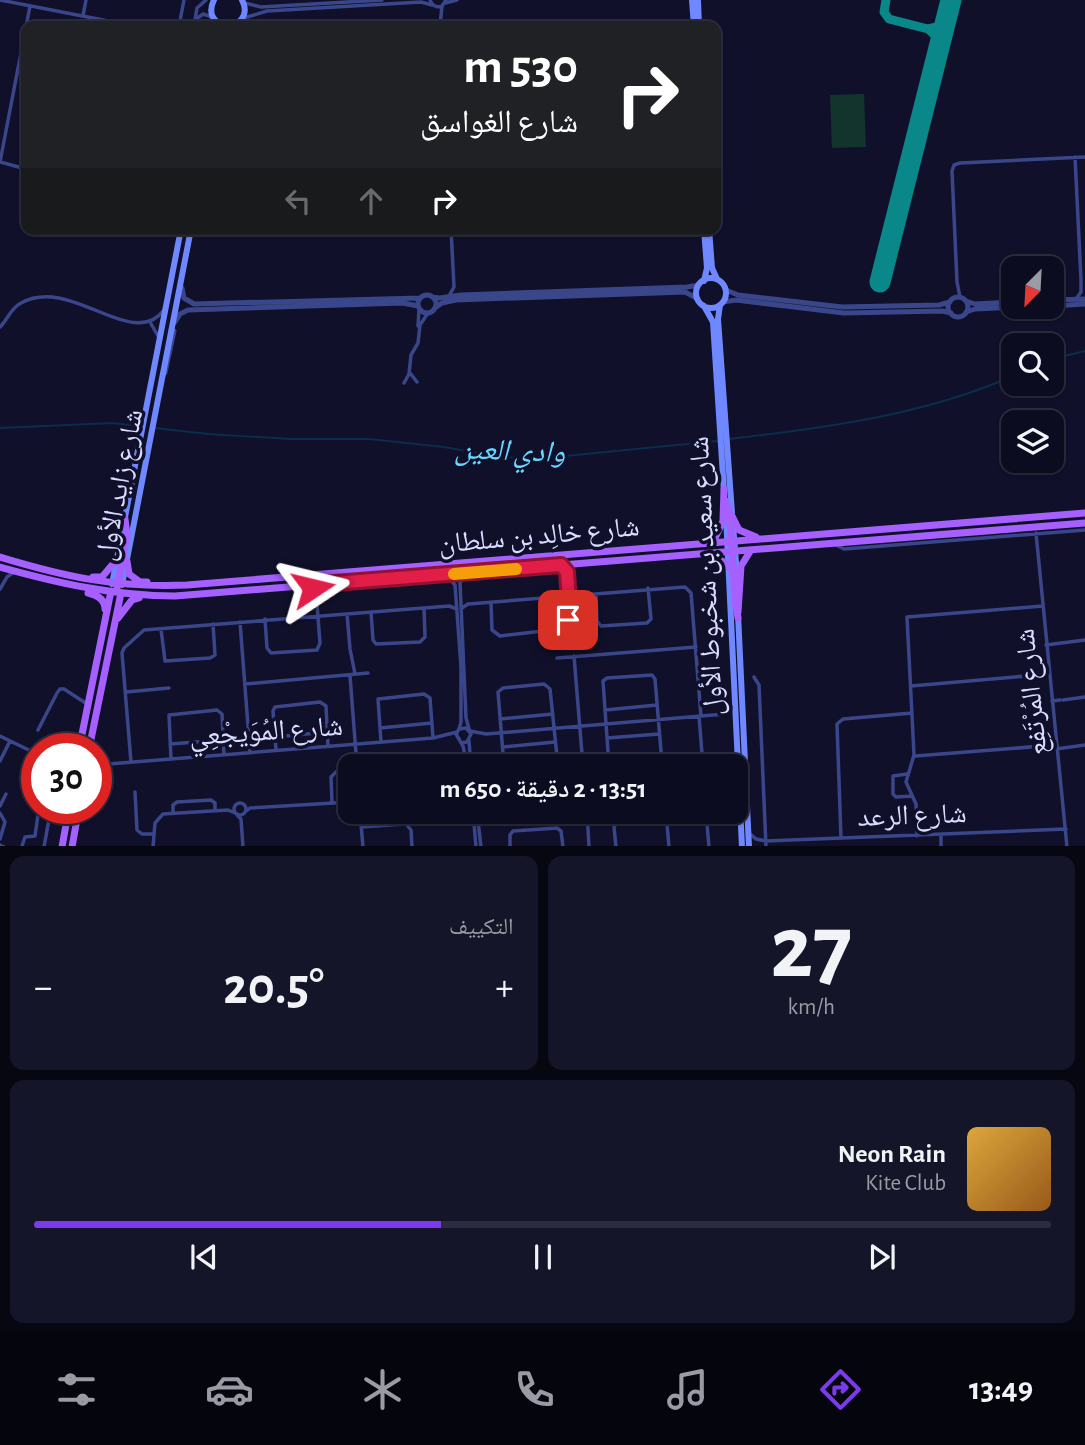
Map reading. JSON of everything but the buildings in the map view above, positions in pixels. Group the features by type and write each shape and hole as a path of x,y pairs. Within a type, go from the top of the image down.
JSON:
{"main road":[{"path":"214,0 211,9 216,21"},
{"path":"692,0 694,21"},
{"path":"698,0 699,21"},
{"path":"240,21 245,11 242,1"},
{"name":"شارع زايد الأول","path":"92,733 115,624 118,558 180,235"},
{"name":"شارع زايد الأول","path":"82,733 105,623 127,561 190,235"},
{"path":"707,235 707,268 697,290 698,299 705,306 712,308 722,304 726,290 712,268 708,235"},
{"path":"701,283 713,278 718,280"},
{"name":"شارع سعيد بن شخبوط الأول","path":"722,304 718,318 724,372 722,422"},
{"name":"شارع سعيد بن شخبوط الأول","path":"705,306 713,322 732,515 729,567 741,846"},
{"name":"شارع سعيد بن شخبوط الأول","path":"725,500 726,467"},
{"path":"698,544 714,540 720,529 723,521 724,489"},
{"path":"725,500 729,509 738,615"},
{"name":"شارع خالِد بن سلطان","path":"0,557 116,589 157,596 572,565 732,546 767,538 1085,513"},
{"path":"732,515 739,530 767,538"},
{"path":"108,659 106,647 127,535 125,519"},
{"path":"944,534 946,529 965,527 976,522"},
{"name":"شارع خالِد بن سلطان","path":"0,567 71,586 116,589 187,586 698,544 784,546 1085,523"},
{"path":"976,531 982,538"},
{"path":"732,546 779,542 792,537"},
{"path":"896,545 902,537"},
{"path":"738,615 741,569 748,552 784,546"},
{"path":"667,555 712,556 729,567"},
{"path":"72,577 101,578 118,558"},
{"path":"490,571 528,564 530,561 527,558"},
{"path":"127,561 127,572 136,580 164,586"},
{"path":"388,579 390,573 417,568"},
{"path":"48,581 60,580 116,589 171,591 187,586"},
{"path":"71,586 103,601 105,623"},
{"path":"115,624 134,599 157,596"},
{"name":"شارع سعيد بن شخبوط الأول","path":"738,615 748,832 751,846"},
{"path":"64,846 67,824"},
{"path":"72,846 76,824"}],"street":[{"path":"1,0 100,21"},
{"path":"83,16 86,0"},
{"path":"180,21 184,0"},
{"path":"195,21 197,8 206,0"},
{"path":"263,7 270,0 280,6"},
{"path":"242,1 263,7 382,0"},
{"path":"242,19 256,12 267,11 418,2 445,3 457,0"},
{"path":"432,3 440,19"},
{"path":"440,19 445,3"},
{"path":"27,21 30,6"},
{"path":"196,21 203,14 214,21"},
{"path":"21,53 0,162 21,168"},
{"path":"1064,300 1084,296 1075,157"},
{"path":"966,313 968,308 957,282 952,171 954,165 1085,157"},
{"path":"448,296 454,287 451,235"},
{"path":"186,251 182,292 186,300 194,304 687,288 701,283"},
{"path":"454,287 461,295"},
{"path":"726,290 738,296 842,307 936,306 955,298 975,304 1001,303"},
{"path":"404,383 409,372 410,358 418,343 421,321 445,302 685,292 698,299"},
{"path":"0,327 17,306 30,299 45,296 70,300 131,324 158,317 165,308"},
{"path":"432,297 435,308"},
{"path":"419,332 420,298"},
{"path":"722,304 736,300 844,313 942,311 959,317 975,309 1001,308"},
{"path":"950,302 951,313"},
{"path":"161,382 168,366 176,321 184,310 403,303 428,313"},
{"path":"1064,305 1085,304"},
{"path":"148,320 156,329 159,341"},
{"path":"409,372 417,382"},
{"path":"833,543 844,549 1085,530"},
{"name":"شارع المُرْتَفِع","path":"1036,533 1068,846"},
{"path":"561,565 567,572 570,617 568,635 572,637 575,634 574,619 570,617"},
{"path":"567,572 572,565"},
{"path":"0,567 5,579"},
{"path":"464,754 458,730 461,722 460,584 462,578 490,571"},
{"path":"0,589 5,579 16,572"},
{"path":"426,576 453,580 460,609 469,754"},
{"path":"265,619 267,648 273,653 319,648 316,592 322,584"},
{"path":"308,585 316,592"},
{"path":"462,601 468,604 491,603 685,586 690,590 696,647 702,754"},
{"path":"596,594 597,621 601,626 647,623 651,619 648,589"},
{"path":"491,603 492,631 500,636 543,631 543,599"},
{"path":"449,606 456,601"},
{"path":"131,762 122,653 144,630 449,606 460,609 468,604"},
{"path":"917,836 916,804 906,784 914,756 907,617 1043,606"},
{"path":"371,612 373,640 376,644 420,642 426,635 424,608"},
{"path":"347,614 356,754"},
{"path":"240,622 250,753"},
{"path":"161,629 165,661 210,658 215,653 213,624"},
{"path":"1046,645 1085,640"},
{"path":"557,658 696,647"},
{"path":"574,656 582,754"},
{"path":"245,684 368,673"},
{"path":"911,686 1049,674"},
{"path":"609,754 603,684 607,678 653,676 661,754"},
{"path":"754,677 759,685 766,844"},
{"path":"503,754 499,690 546,684 549,687 556,754"},
{"path":"126,692 169,688"},
{"path":"38,730 58,692 80,698 87,705"},
{"path":"80,698 90,694"},
{"path":"381,742 377,703 381,698 428,695 436,738"},
{"path":"1052,701 1085,697"},
{"path":"276,750 273,712 275,707 322,702 325,705 328,746"},
{"path":"459,742 486,734 725,714 736,704"},
{"path":"605,710 657,705"},
{"path":"171,758 170,714 217,710 222,714 224,755"},
{"path":"841,838 837,724 843,719 912,713"},
{"path":"725,714 736,722"},
{"path":"500,719 553,715"},
{"path":"380,728 432,723"},
{"name":"شارع المُوَيجْعِي","path":"436,738 458,730 469,730"},
{"path":"469,730 486,734"},
{"path":"275,737 327,732"},
{"path":"607,738 660,734"},
{"path":"0,736 21,746"},
{"name":"شارع المُوَيجْعِي","path":"112,764 436,738 459,742"},
{"path":"0,761 10,740"},
{"path":"170,744 223,740"},
{"path":"502,747 555,742"},
{"path":"914,756 1085,745"},
{"path":"332,803 331,777 337,771"},
{"path":"907,774 893,776 893,794 896,797 912,796"},
{"path":"135,792 138,831 142,834 154,834"},
{"path":"0,806 5,793"},
{"path":"173,813 173,805 177,802 211,800 215,810"},
{"path":"228,810 240,802 250,808 338,803"},
{"path":"234,805 236,814"},
{"path":"243,846 245,805"},
{"path":"243,815 250,808"},
{"path":"153,846 157,819 163,814 228,810 243,815"},
{"path":"0,813 5,822 0,839"},
{"path":"616,846 616,824 662,819 667,824 669,846"},
{"path":"22,846 25,837 35,836 37,824"},
{"path":"44,846 48,824"},
{"path":"361,824 363,846"},
{"path":"361,827 406,824 411,830 412,846"},
{"path":"476,824 478,846"},
{"path":"588,824 589,846"},
{"path":"707,824 709,846"},
{"path":"510,846 510,835 513,831 556,828 562,833 563,846"},
{"name":"شارع الرعد","path":"760,841 766,844 841,838 1066,829"},
{"path":"748,832 760,841 751,846"},
{"path":"941,835 942,846"}],"green space":[{"path":"864,94 866,147 832,148 830,95"}],"waterway":[{"name":"وادي العين","path":"1064,356 1085,351"},
{"name":"وادي العين","path":"729,439 874,418 945,401 1001,381"},
{"name":"وادي العين","path":"0,428 112,423 139,426"},
{"name":"وادي العين","path":"155,428 291,439 369,439 444,447 500,457 545,458 717,441"}],"taxiway":[{"path":"886,0 884,12 889,19 928,29"},
{"path":"939,47 938,38 928,29 941,26 947,18"}],"runway":[{"path":"880,282 951,0"}],"slow traffic":[{"path":"454,574 516,569"}],"route":[{"path":"313,588 316,592 322,584 561,565 567,572 568,620"}]}
